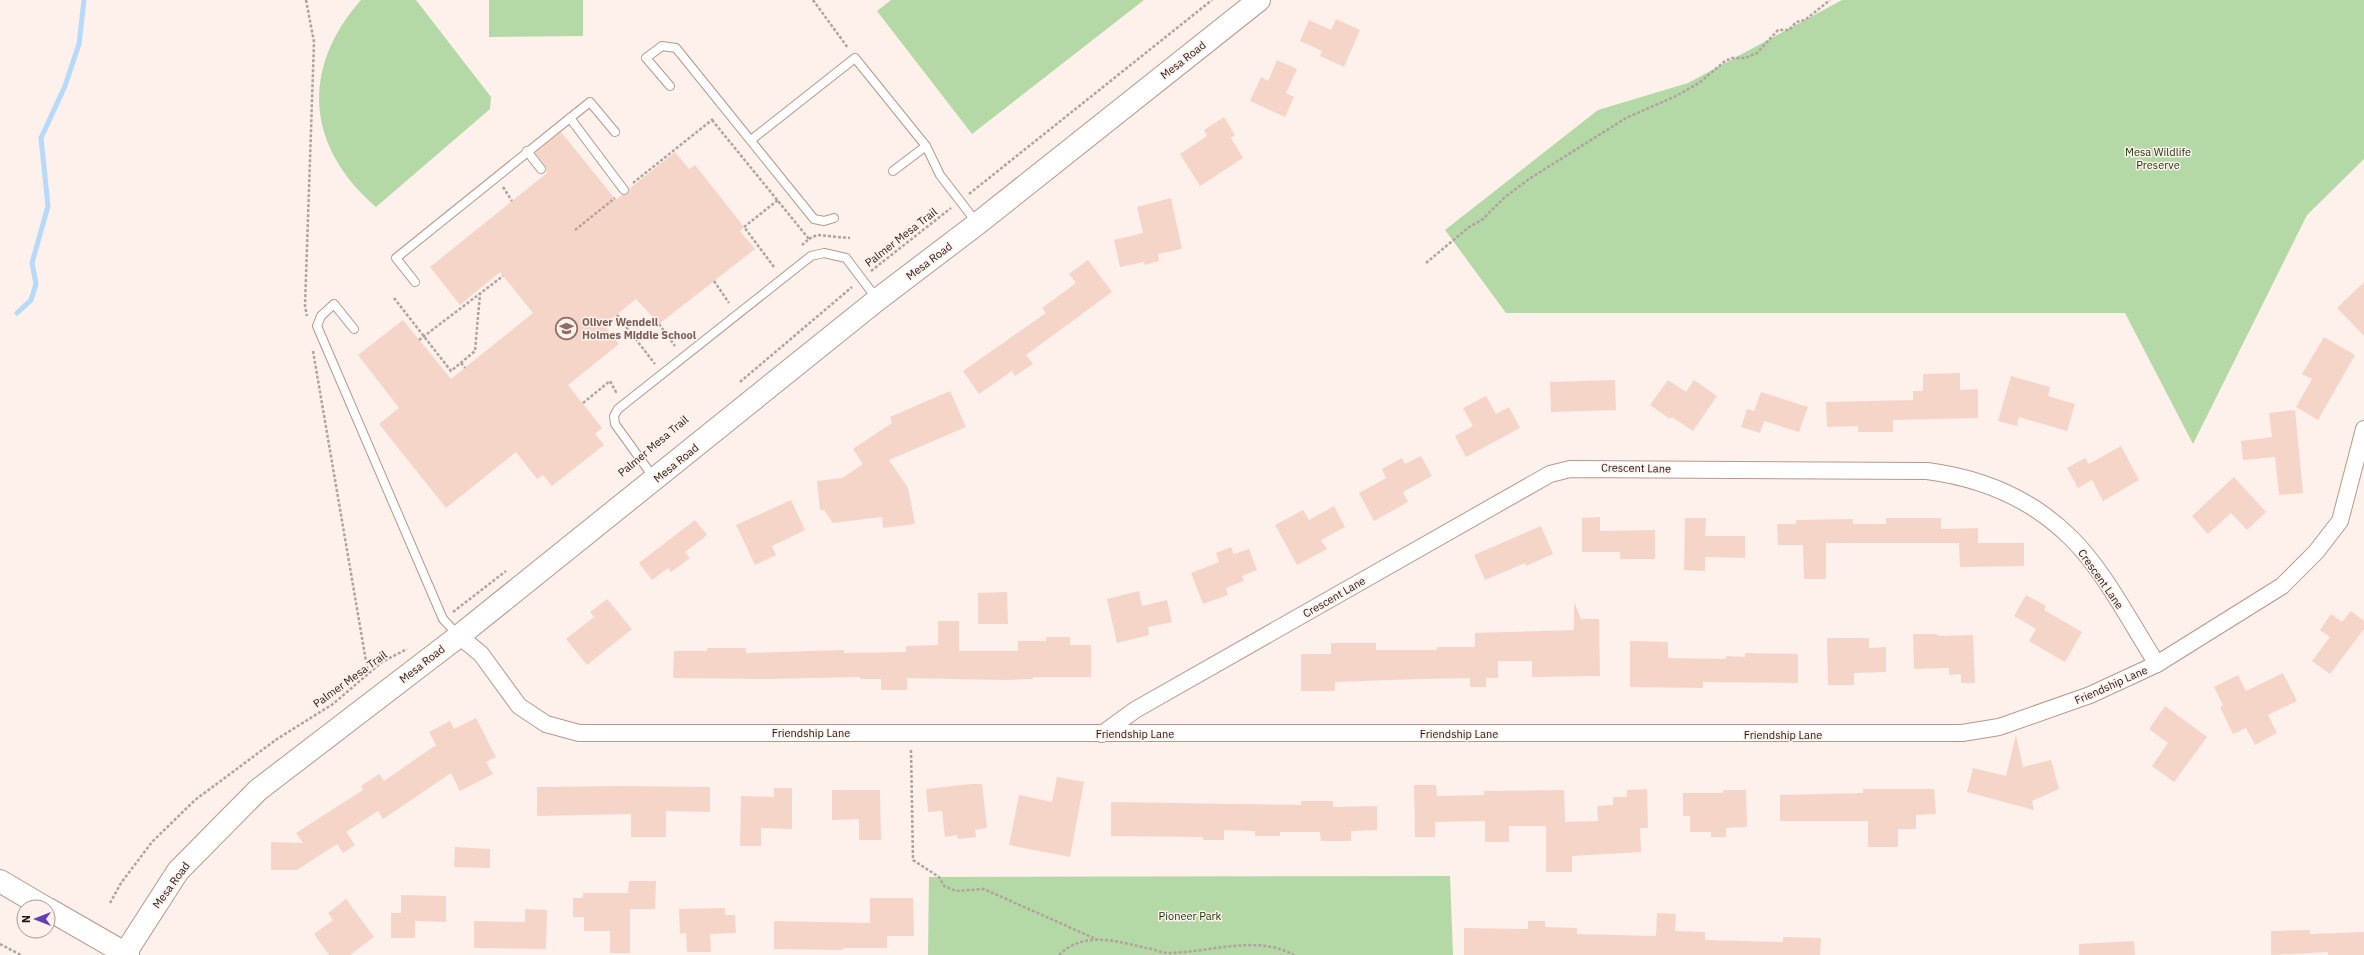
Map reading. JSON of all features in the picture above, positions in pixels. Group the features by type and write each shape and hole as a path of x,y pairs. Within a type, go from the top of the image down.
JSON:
{"main road":[{"name":"Mesa Road","path":"126,954 178,871 240,806 258,790 458,636 877,300 977,224 1259,0"},
{"path":"0,881 30,899"},
{"path":"56,914 126,954"}],"street":[{"name":"Friendship Lane","path":"458,636 481,654 520,706 542,722 579,733 1962,733 1999,728 2090,695 2157,664 2282,586 2316,552 2340,521 2364,429"},
{"name":"Crescent Lane","path":"1102,734 1136,710 1550,474 1570,468 1927,471 1958,475 2020,499 2071,538 2093,564 2157,664"}],"lane":[{"path":"670,86 646,58 662,46 676,48 814,219 824,221 834,218"},
{"path":"751,140 855,58 926,146 940,175 977,224"},
{"path":"415,282 396,258 590,102 615,132"},
{"path":"570,118 624,190"},
{"path":"893,171 926,146"},
{"path":"527,152 540,169"},
{"path":"655,479 615,424 614,416 618,409 811,256 824,253 846,258 877,300"},
{"path":"354,328 334,304 321,316 317,326 320,336 444,619 458,636"}],"path":[{"path":"813,0 855,58"},
{"name":"Palmer Mesa Trail","path":"735,387 862,278 1212,0"},
{"path":"1426,263 1446,245 1483,220 1505,197 1540,172 1626,118 1674,97 1699,83 1732,58 1745,58 1757,54 1778,30 1788,30 1796,22 1805,20 1830,0"},
{"path":"575,230 726,110"},
{"path":"712,120 809,239"},
{"path":"774,267 744,227 791,190"},
{"path":"798,249 809,239 817,235 850,238"},
{"path":"769,272 780,262"},
{"path":"419,340 503,276"},
{"path":"714,281 729,303"},
{"path":"394,298 451,371 475,351 480,294"},
{"path":"723,308 735,298"},
{"path":"617,315 663,374"},
{"path":"659,324 675,346"},
{"path":"670,350 681,341"},
{"path":"648,367 659,358"},
{"path":"461,363 465,368"},
{"path":"583,403 610,381 616,392 623,387"},
{"path":"444,619 511,567"},
{"name":"Palmer Mesa Trail","path":"110,903 121,883 152,842 194,800 277,739 333,704 382,662 410,648"},
{"path":"908,733 912,762 913,860 939,877 944,886 956,890 984,889 1098,940"},
{"path":"1060,955 1077,943 1098,940 1117,941 1166,953 1242,946 1268,946 1284,950 1294,955"},
{"path":"0,944 21,955"}],"green space":[{"path":"361,0 416,0 491,97 490,109 376,207 353,184 336,159 324,133 319,107 320,80 328,53 341,26"},
{"path":"489,0 583,0 583,36 489,37"},
{"path":"891,0 1144,0 972,134 877,11"},
{"name":"Mesa Wildlife Preserve","path":"1842,0 2364,0 2364,159 2307,215 2193,444 2125,313 1506,313 1445,230 1598,110 1688,83"},
{"name":"Pioneer Park","path":"1450,876 1453,955 928,955 929,877"}],"building":[{"path":"1336,19 1360,30 1344,67 1320,56 1322,51 1300,41 1309,20 1331,30"},
{"path":"1277,60 1297,69 1286,93 1294,97 1285,117 1250,101 1261,77 1268,81"},
{"path":"1224,117 1235,135 1231,138 1243,158 1200,186 1180,154 1207,136 1204,130"},
{"path":"561,132 616,200 622,195 628,194 629,189 675,152 689,169 695,165 744,227 740,231 755,249 659,324 636,299 604,325 619,344 568,385 602,428 595,434 604,445 552,486 543,475 537,479 516,452 446,508 379,424 399,408 358,355 403,320 451,379 533,313 500,272 460,305 430,267 547,173 545,166 535,153"},
{"path":"1171,198 1182,249 1158,254 1159,261 1145,265 1144,262 1120,267 1114,240 1143,233 1137,207"},
{"path":"1088,260 1112,292 1026,355 1033,364 1015,376 1012,371 979,394 963,371 1046,313 1042,308 1076,283 1069,274"},
{"path":"2364,282 2364,336 2337,308"},
{"path":"2324,337 2355,355 2318,420 2296,407 2312,379 2302,374"},
{"path":"1960,373 1960,390 1978,389 1978,418 1893,420 1893,432 1858,432 1858,426 1827,427 1826,402 1913,400 1913,391 1923,391 1923,374"},
{"path":"2011,376 2050,387 2048,396 2075,404 2067,431 2019,417 2017,426 1998,421"},
{"path":"1615,380 1616,410 1551,412 1550,382"},
{"path":"1668,380 1686,392 1694,380 1717,396 1693,431 1672,417 1670,419 1650,405"},
{"path":"950,391 966,427 889,460 908,488 915,524 883,528 882,517 833,523 824,510 820,510 817,481 842,478 863,464 853,449 892,423 890,417"},
{"path":"1761,392 1808,407 1799,432 1764,421 1760,433 1741,427 1747,409 1754,411"},
{"path":"1486,396 1496,414 1509,407 1520,428 1466,457 1455,436 1473,426 1463,408"},
{"path":"2295,410 2303,493 2279,495 2275,457 2243,460 2241,441 2272,437 2269,413"},
{"path":"2121,446 2139,480 2103,501 2092,480 2078,488 2067,468 2085,458 2089,464"},
{"path":"1421,456 1432,476 1403,492 1408,502 1374,521 1359,493 1386,478 1382,469 1402,458 1405,464"},
{"path":"2234,477 2266,512 2247,530 2231,513 2208,534 2192,516"},
{"path":"791,500 805,530 772,546 776,555 755,565 736,525"},
{"path":"1334,506 1345,527 1321,540 1327,549 1297,565 1275,525 1303,510 1309,520"},
{"path":"1600,517 1600,531 1655,530 1655,559 1620,559 1620,552 1582,552 1582,518"},
{"path":"1685,518 1706,518 1705,536 1745,536 1745,558 1705,557 1705,571 1684,570"},
{"path":"1886,518 1941,518 1941,529 1978,528 1978,543 2024,543 2024,566 1960,567 1959,543 1826,543 1826,579 1804,579 1803,545 1778,545 1777,524 1796,524 1796,520 1853,519 1853,524 1886,524"},
{"path":"695,520 707,535 685,552 690,558 671,572 668,568 652,580 639,563"},
{"path":"1541,526 1553,554 1526,566 1525,563 1485,580 1474,555"},
{"path":"1231,547 1234,554 1249,549 1257,570 1242,576 1244,581 1226,588 1228,595 1203,604 1191,573 1219,562 1216,553"},
{"path":"1139,591 1142,606 1167,600 1172,622 1148,627 1149,635 1117,643 1107,599"},
{"path":"1007,592 1008,624 978,624 978,593"},
{"path":"2026,595 2046,606 2044,610 2082,632 2065,662 2029,641 2036,629 2014,616"},
{"path":"607,599 632,629 587,665 566,639 594,617 590,612"},
{"path":"1574,602 1582,621 1582,619 1599,619 1600,676 1532,677 1532,661 1498,661 1498,678 1486,678 1486,687 1470,687 1470,678 1417,679 1335,682 1335,691 1301,691 1301,654 1331,654 1331,643 1376,643 1376,650 1437,650 1437,647 1475,647 1475,633 1574,630"},
{"path":"2351,611 2364,621 2364,629 2330,674 2312,661 2330,637 2320,630 2331,614 2342,622"},
{"path":"938,621 959,621 959,651 1018,651 1018,641 1046,641 1046,637 1070,637 1070,645 1091,645 1091,677 1033,677 1033,679 1002,680 907,678 907,690 881,690 881,679 860,679 860,677 765,679 673,678 674,651 707,651 707,648 746,648 746,653 844,650 844,653 906,652 906,646 938,645"},
{"path":"1913,634 1937,634 1938,636 1973,635 1975,683 1961,683 1961,674 1949,675 1949,668 1914,669"},
{"path":"1827,638 1869,638 1869,648 1886,647 1886,672 1854,673 1854,685 1828,685"},
{"path":"1630,641 1668,642 1668,658 1726,659 1726,656 1745,657 1745,653 1798,654 1798,683 1703,682 1703,688 1630,687"},
{"path":"2283,673 2297,701 2268,715 2277,733 2255,745 2246,728 2233,734 2220,707 2223,705 2214,687 2238,675 2246,691"},
{"path":"2165,706 2207,737 2174,782 2152,766 2168,743 2149,729"},
{"path":"476,718 496,757 486,762 493,774 460,791 451,773 383,819 378,811 346,832 355,845 343,853 337,844 297,870 271,870 271,842 303,843 296,833 363,790 361,786 379,774 384,781 436,745 429,732 450,721 454,729"},
{"path":"2016,735 2023,767 2051,760 2059,789 2032,801 2034,810 1967,792 1973,768 2006,776"},
{"path":"1057,777 1084,782 1070,857 1009,845 1019,795 1052,802"},
{"path":"982,784 987,828 975,830 976,837 958,839 957,835 945,837 942,811 928,812 926,789"},
{"path":"1414,785 1436,785 1437,796 1484,795 1484,791 1564,790 1565,822 1598,821 1597,806 1613,805 1613,797 1627,797 1627,790 1647,789 1648,828 1640,828 1641,852 1572,856 1572,872 1546,872 1546,826 1509,826 1509,842 1485,842 1485,821 1435,822 1435,837 1415,837"},
{"path":"537,787 710,787 710,812 666,811 666,837 631,837 631,814 537,816"},
{"path":"774,788 792,788 792,829 761,828 761,846 740,846 741,796 774,797"},
{"path":"1863,789 1934,789 1936,814 1916,815 1916,829 1898,829 1898,847 1868,847 1868,821 1780,821 1780,795 1863,793"},
{"path":"832,790 880,790 881,840 859,840 859,819 832,820"},
{"path":"1723,790 1746,790 1747,827 1726,828 1726,837 1711,837 1711,832 1690,832 1690,816 1683,816 1683,793 1723,793"},
{"path":"1301,801 1333,801 1333,807 1377,806 1377,830 1351,831 1351,841 1321,841 1320,832 1280,832 1280,836 1255,836 1255,831 1224,830 1224,840 1203,840 1203,837 1111,836 1111,802 1301,805"},
{"path":"455,847 490,849 490,868 454,867"},
{"path":"629,881 656,881 655,909 630,909 630,953 610,953 610,931 584,931 584,917 573,917 573,898 583,898 583,893 628,893"},
{"path":"401,895 446,896 446,922 415,921 415,938 391,938 391,913 401,913"},
{"path":"870,898 913,898 914,936 887,936 887,948 843,948 843,950 774,949 774,921 870,923"},
{"path":"346,899 374,937 350,955 329,955 314,934 333,920 328,913"},
{"path":"725,908 725,915 735,915 736,933 710,934 711,952 687,952 686,933 680,934 679,909"},
{"path":"525,909 547,910 546,949 474,948 474,921 525,922"},
{"path":"1657,913 1676,914 1675,931 1705,932 1705,940 1783,942 1783,937 1821,938 1820,955 1464,955 1464,928 1528,929 1528,921 1545,921 1545,927 1577,928 1577,934 1656,936"},
{"path":"2310,930 2310,934 2364,932 2364,955 2328,955 2328,952 2271,955 2271,931"},
{"path":"2134,941 2135,955 2079,955 2079,944"}],"waterway":[{"path":"17,313 31,300 36,284 32,263 48,206 41,138 65,86 79,44 84,0"}],"place":[{"name":"Oliver Wendell Holmes Middle School","path":"566,328"}]}
